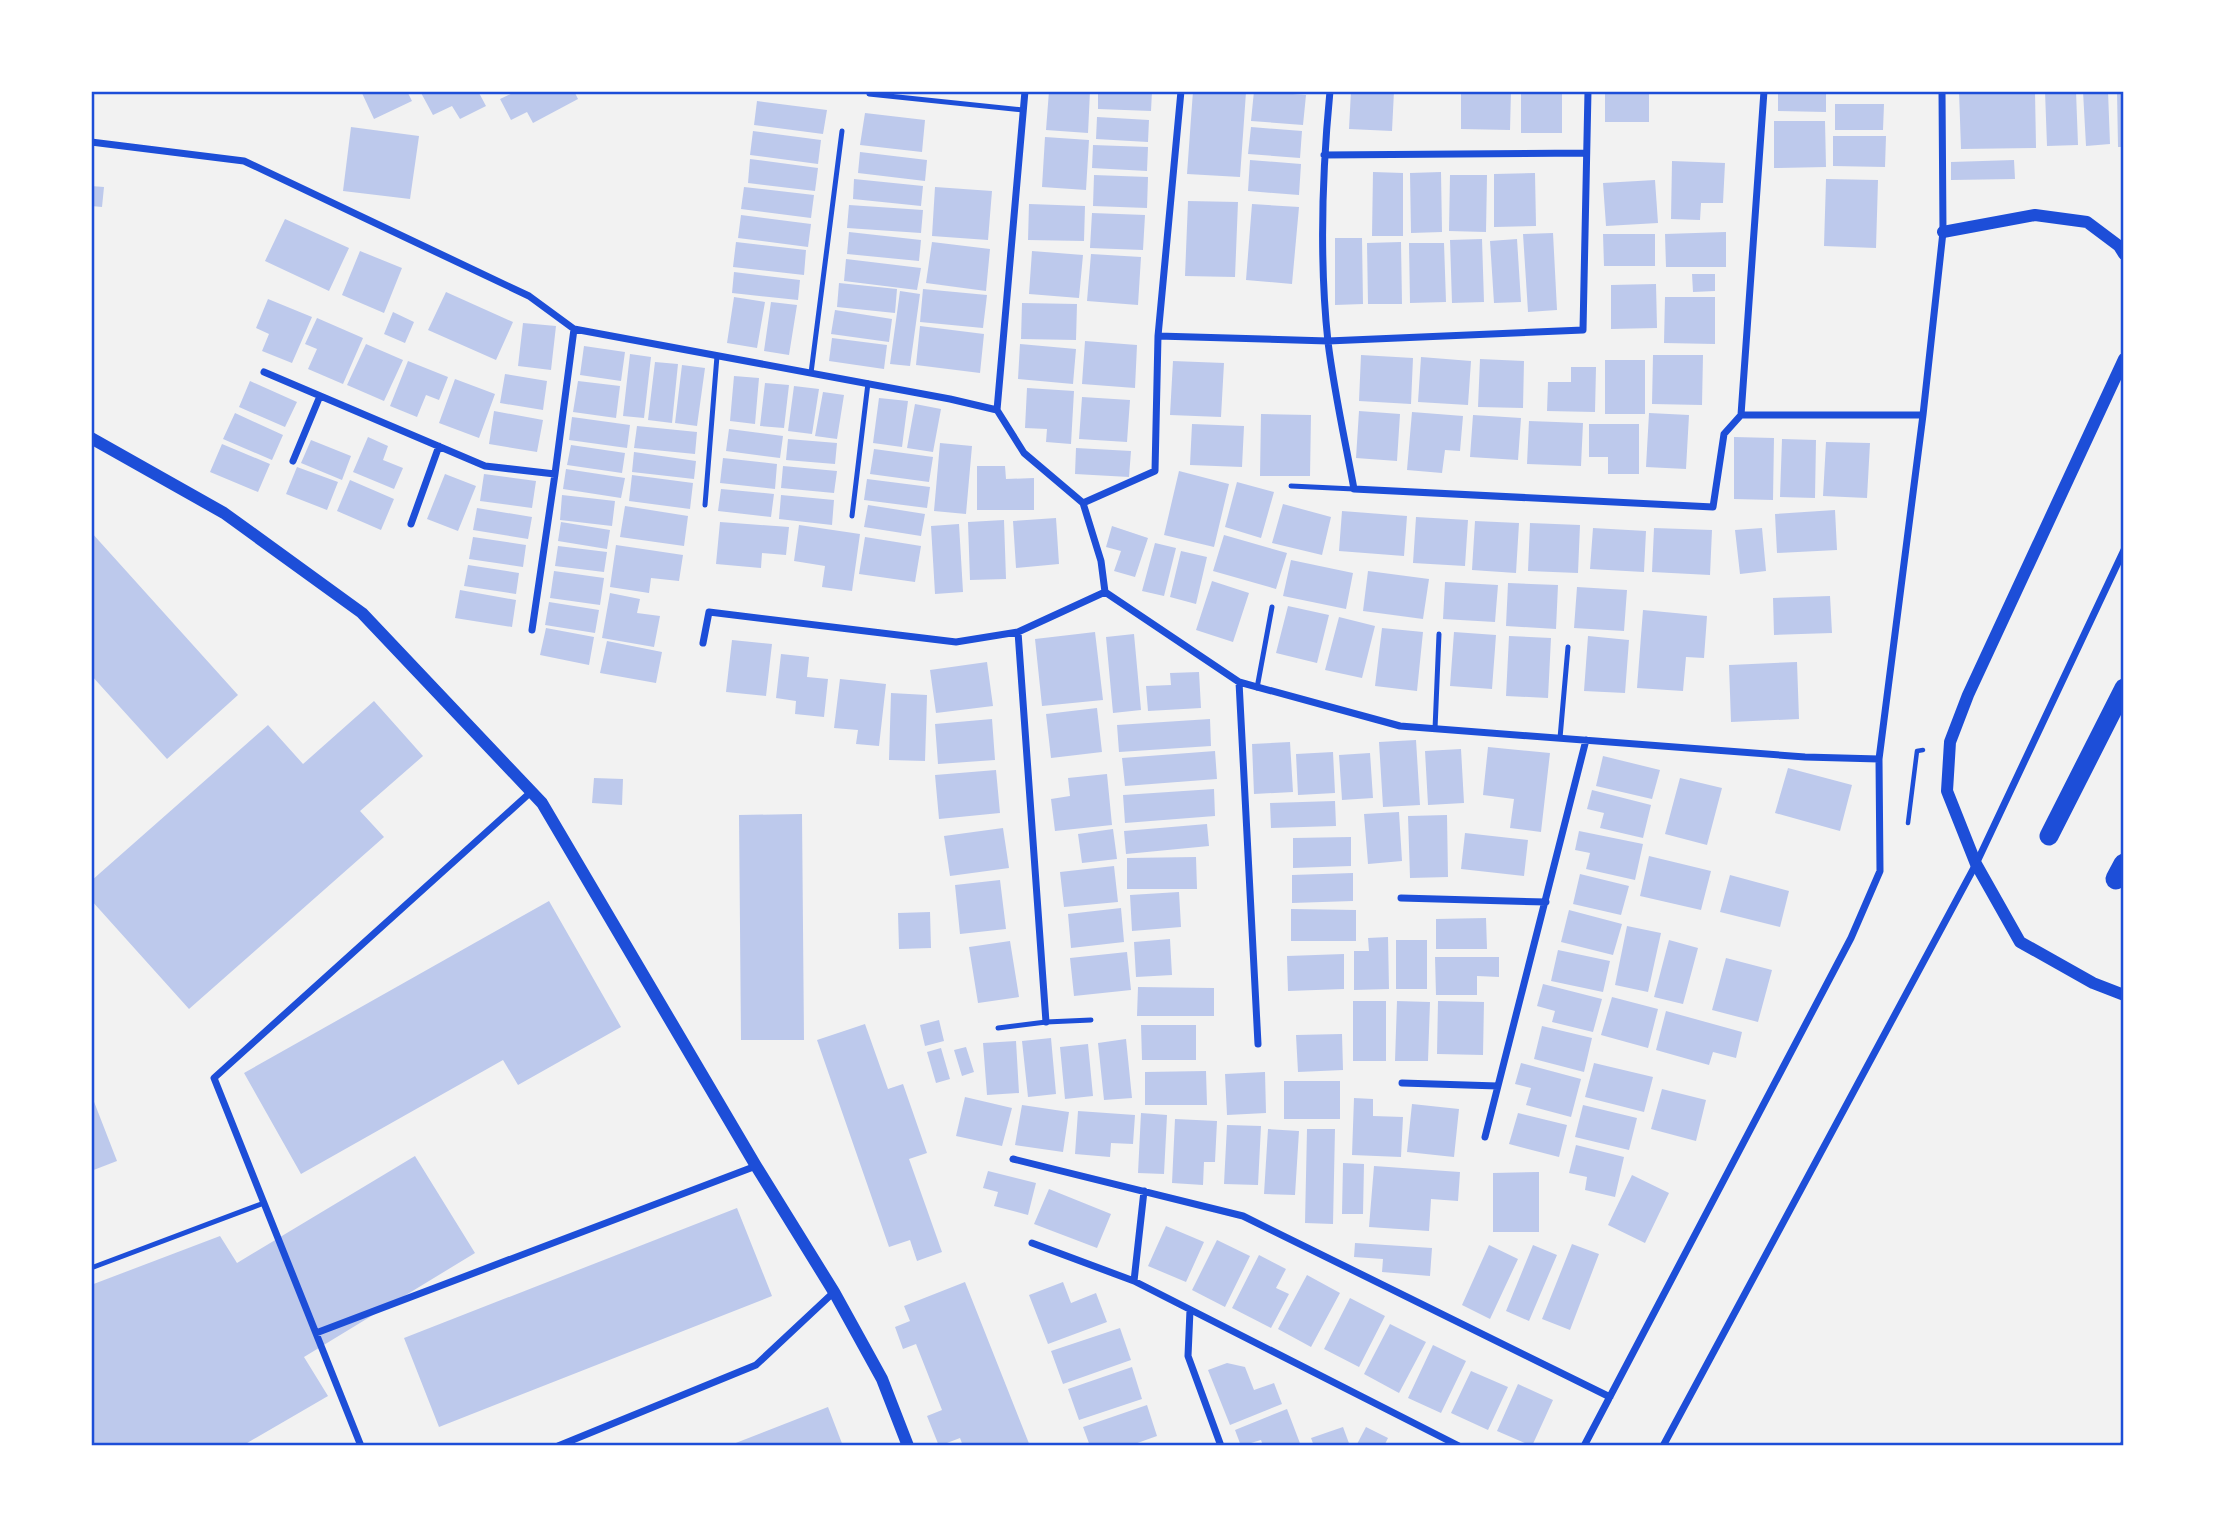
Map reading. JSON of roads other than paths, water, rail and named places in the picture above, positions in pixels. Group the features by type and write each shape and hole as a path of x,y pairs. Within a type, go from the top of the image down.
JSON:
{"highway":[{"path":"2049,836 2124,688"}],"street":[{"path":"1025,91 997,410 1024,453 1083,503 1101,561 1105,592 1239,682 1400,726 1805,757 1879,759"},
{"path":"1083,503 1155,471 1158,336 1181,91"},
{"path":"1329,91 1324,155 1323,250 1328,341 1354,489 1713,507 1724,434 1741,415 1764,91"},
{"path":"1158,336 1328,341 1583,330 1588,91"},
{"path":"1584,1446 1851,938 1880,871 1879,759 1923,415 1943,232 1942,91"},
{"path":"91,142 244,162 529,296 573,328 997,410"},
{"path":"1324,155 1586,153"},
{"path":"1943,232 2035,215 2087,222 2119,246 2124,254"},
{"path":"532,630 573,328"},
{"path":"2124,359 1968,695 1950,741 1947,791 1976,864 2020,942 2093,983 2124,995"},
{"path":"264,372 485,466 555,474"},
{"path":"293,461 320,396"},
{"path":"1741,415 1923,415"},
{"path":"91,438 224,513 362,613 542,803 834,1292 882,1378 908,1446"},
{"path":"411,524 439,446"},
{"path":"1663,1446 1976,864 2124,550"},
{"path":"703,643 709,612 956,642 1018,632 1105,592"},
{"path":"1018,632 1046,1022"},
{"path":"1239,682 1258,1044"},
{"path":"1485,1138 1587,740"},
{"path":"361,1446 214,1078 532,791"},
{"path":"1401,898 1546,902"},
{"path":"1402,1083 1498,1086"},
{"path":"1013,1159 1243,1216 1610,1397"},
{"path":"316,1333 757,1166"},
{"path":"1134,1281 1144,1191"},
{"path":"1032,1243 1134,1281 1459,1446"},
{"path":"558,1446 756,1365 834,1292"},
{"path":"1190,1310 1188,1356 1221,1446"}],"lane":[{"path":"869,94 1023,110"},
{"path":"811,373 842,131"},
{"path":"705,505 718,356"},
{"path":"852,516 868,383"},
{"path":"1291,486 1354,489"},
{"path":"1257,688 1272,607"},
{"path":"1435,729 1439,635"},
{"path":"1560,738 1568,647"},
{"path":"998,1028 1091,1020"},
{"path":"91,1268 264,1203"}]}
